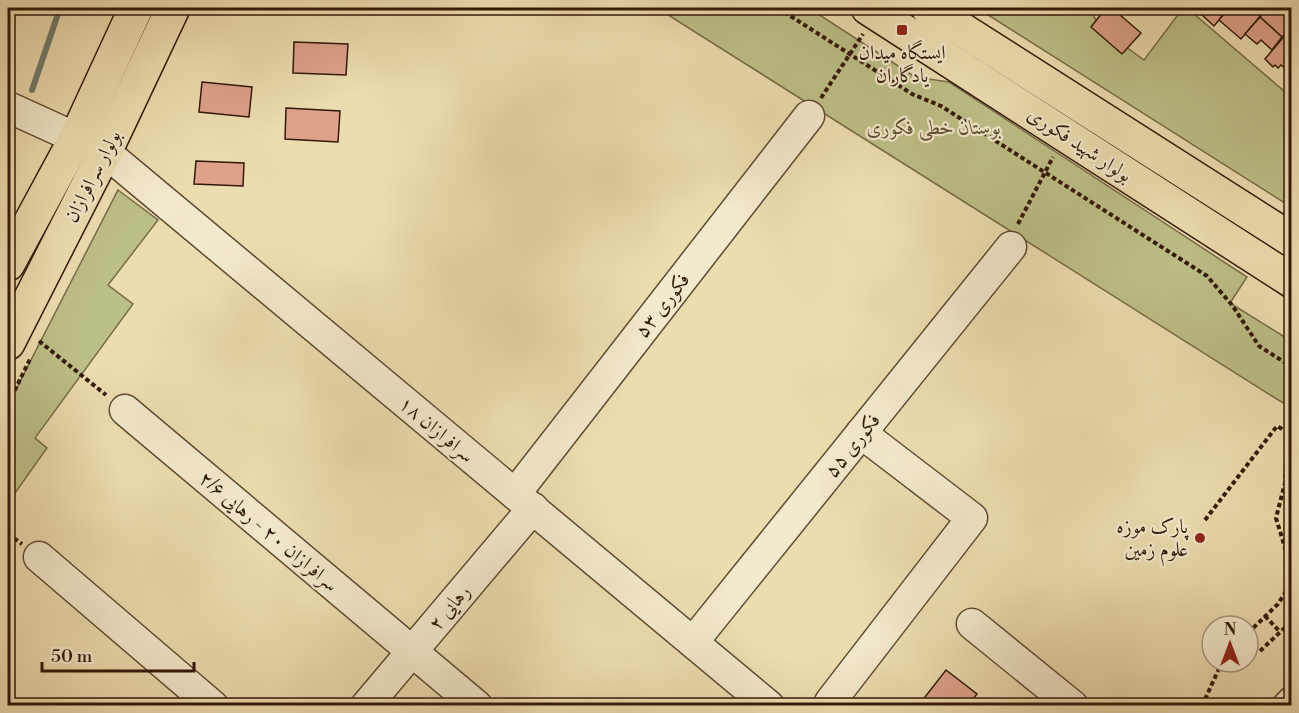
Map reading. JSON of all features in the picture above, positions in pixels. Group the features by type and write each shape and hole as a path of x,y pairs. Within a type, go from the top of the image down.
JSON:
{"main road":[{"name":"بولوار سرافرازان","path":"8,264 75,138 136,8"},
{"name":"بولوار سرافرازان","path":"23,342 105,152 173,8"},
{"name":"بولوار شهید فکوری","path":"928,8 1292,240"},
{"name":"بولوار شهید فکوری","path":"872,10 1292,281"}],"street":[{"path":"8,107 75,138"},
{"name":"فکوری ۵۳","path":"524,501 809,116"},
{"name":"سرافرازان ۱۸","path":"105,152 769,705"},
{"name":"فکوری ۵۵","path":"693,642 1011,247"},
{"name":"سرافرازان ۲۰ - رهایی ۲/۶","path":"125,410 477,705"},
{"path":"830,702 972,518 861,433"},
{"name":"رهایی ۲","path":"366,705 412,651 524,501"},
{"path":"39,557 213,705"},
{"path":"972,624 1073,705"},
{"path":"1288,705 1292,702"}],"path":[{"path":"778,8 912,94 941,106 1207,276 1232,305 1259,346 1292,367"},
{"path":"809,116 850,54 872,10"},
{"path":"1011,247 1019,219 1065,135"},
{"path":"23,342 125,410"},
{"path":"1205,520 1277,426 1292,435"},
{"path":"1292,467 1286,465 1285,483 1276,518 1292,571"},
{"path":"1260,621 1278,604 1292,582"},
{"path":"1265,616 1280,632"},
{"path":"1260,651 1292,621"},
{"path":"1202,705 1216,674"}],"green space":[{"name":"بوستان خطی فکوری","path":"657,8 809,8 915,77 949,82 1247,277 1230,303 1291,341 1291,408"},
{"path":"977,8 1088,8 1103,30 1144,60 1183,8 1187,8 1291,97 1291,207"},
{"path":"118,190 158,220 108,285 133,304 35,438 47,448 8,503 8,405"}],"building":[{"path":"1106,8 1112,8 1141,33 1122,54 1091,27"},
{"path":"1194,8 1209,8 1202,15"},
{"path":"1209,8 1229,8 1214,26 1202,15"},
{"path":"1229,8 1267,8 1241,39 1219,20"},
{"path":"1267,8 1280,8 1292,18 1292,27 1282,37 1260,17"},
{"path":"1260,17 1282,37 1272,50 1261,40 1257,44 1245,34"},
{"path":"1292,27 1292,74 1281,65 1278,68 1275,65 1273,67 1265,59"},
{"path":"294,42 348,44 346,75 293,73"},
{"path":"202,82 252,87 249,117 199,112"},
{"path":"286,108 340,111 338,142 285,139"},
{"path":"196,161 244,163 243,186 194,184"},
{"path":"946,670 977,694 968,706 918,706"}],"waterway":[{"path":"32,90 60,8"}],"place":[{"name":"ایستگاه میدان یادگاران","path":"902,30"},
{"name":"پارک موزه علوم زمین","path":"1200,538"}]}
